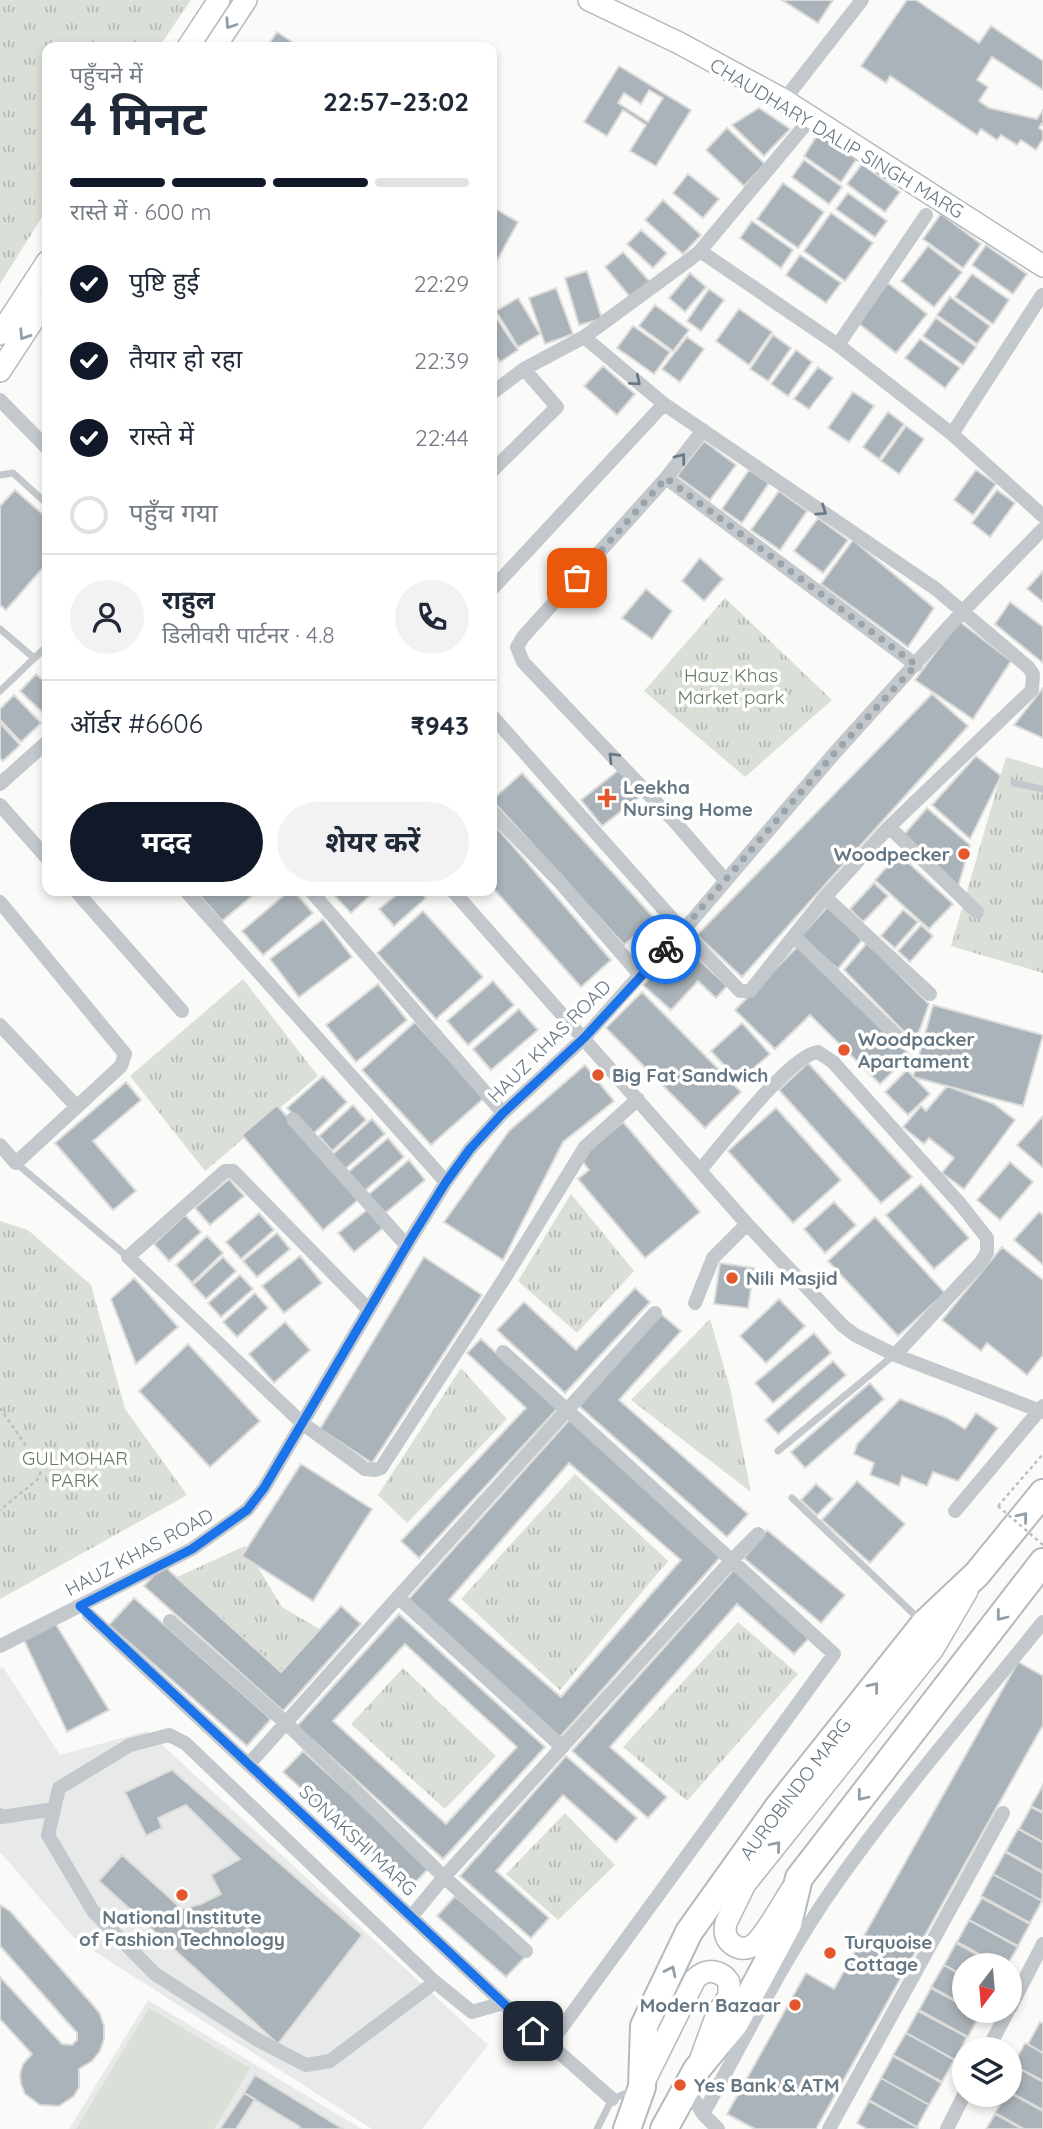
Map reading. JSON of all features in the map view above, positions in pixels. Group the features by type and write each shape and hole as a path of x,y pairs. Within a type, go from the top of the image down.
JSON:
{"highway":[{"name":"AUROBINDO MARG","path":"627,2129 642,2087 644,2026 690,1932 779,1806 924,1624 977,1574 1043,1493"},
{"path":"664,2129 692,2078 735,2023 788,1924 799,1878 1043,1562"}],"main road":[{"path":"191,42 219,0"},
{"path":"218,42 246,0"},
{"name":"CHAUDHARY DALIP SINGH MARG","path":"589,0 679,43 783,100 1043,266"},
{"path":"0,334 42,270"},
{"path":"0,371 42,307"},
{"path":"799,1878 756,1944 745,1949 729,1941 724,1930 745,1884 933,1649 977,1574"},
{"path":"642,2087 695,1979 713,1971 729,1982 729,1996 717,2014 692,2078"}],"street":[{"path":"783,100 862,0"},
{"path":"497,389 524,369 584,337 699,251 811,118"},
{"path":"838,345 926,215"},
{"path":"699,251 838,345 952,434 1043,516"},
{"path":"952,434 1042,295"},
{"path":"497,722 683,931 740,991 747,993 825,897 888,827 1032,690 1033,674 1028,667 936,589 664,404 584,337"},
{"path":"497,466 557,407 524,369"},
{"path":"0,400 42,443"},
{"path":"497,584 664,404"},
{"path":"702,430 666,478 523,637 517,652 523,662 675,822 725,880"},
{"path":"666,478 916,665"},
{"name":"HAUZ KHAS ROAD","path":"0,1646 85,1610 192,1549 238,1517 264,1488 407,1246 446,1182 470,1149 503,1113 584,1038 683,931 832,756 963,611 1043,529"},
{"path":"0,784 42,746"},
{"path":"0,805 42,852"},
{"path":"497,817 559,881 640,975"},
{"path":"888,827 976,912"},
{"path":"80,896 183,1011"},
{"path":"190,896 446,1182"},
{"path":"315,896 503,1113"},
{"path":"457,896 747,1224 842,1325 855,1335 894,1355 1042,1409 955,1511"},
{"path":"825,897 930,994"},
{"path":"0,902 125,1054 121,1066 16,1163 0,1145"},
{"path":"794,936 896,1035"},
{"path":"0,1025 77,1107"},
{"path":"701,1170 771,1088 806,1056 818,1052 833,1062 961,1205 987,1238 989,1245 982,1261 894,1355"},
{"path":"369,1310 233,1171 225,1171 128,1257 302,1423 365,1469 374,1471 381,1468 504,1279 585,1147 638,1099"},
{"path":"293,1119 407,1246"},
{"path":"695,1303 713,1258 747,1224"},
{"path":"249,1764 655,1313"},
{"path":"503,1352 834,1654 549,2045"},
{"path":"411,1917 444,1877 758,1534"},
{"path":"398,1597 562,1747"},
{"name":"SONAKSHI MARG","path":"85,1610 503,2003 612,2099"},
{"path":"170,1621 286,1724 444,1877 526,1951"},
{"path":"703,2114 803,1934 836,1885 1043,1622"},
{"path":"435,1983 330,2061 306,2065 258,2040 155,1974 93,1911 48,1835 59,1788 130,1745 169,1735 195,1752 435,1983 472,2012 503,2003"},
{"path":"0,1815 2,1817 54,1809"},
{"path":"829,2129 1003,1813"},
{"path":"1022,1984 1043,1944"},
{"path":"692,2078 703,2114 718,2129"},
{"path":"947,2129 958,2107"}],"lane":[{"path":"0,475 13,473 42,499"},
{"path":"0,629 34,658"},
{"path":"0,691 42,651"},
{"path":"1014,783 1043,789"},
{"path":"16,1163 128,1257"},
{"path":"778,1451 894,1355"},
{"path":"792,1498 924,1624"},
{"path":"597,2129 612,2099 642,2087"}],"path":[{"path":"0,1408 42,1469 37,1480 0,1510"},
{"path":"1043,1454 998,1506 1043,1545"}],"shaded area":[{"name":"National Institute of Fashion Technology","path":"3,1667 60,1755 147,1731 488,2045 422,2129 372,2129 75,1939 0,1852 0,1668"},
{"path":"148,2000 362,2129 69,2129"}],"green space":[{"path":"0,0 191,0 162,42 42,42 42,217 0,284"},
{"name":"Hauz Khas Market park","path":"725,598 832,700 745,777 644,691"},
{"path":"1006,757 1043,768 1043,973 951,946"},
{"path":"243,979 318,1076 205,1171 130,1076"},
{"path":"571,1194 634,1271 577,1333 518,1281"},
{"name":"GULMOHAR PARK","path":"0,1221 28,1230 91,1285 125,1409 187,1495 0,1599"},
{"path":"710,1319 730,1388 751,1492 631,1400"},
{"path":"461,1368 507,1419 407,1523 378,1495"},
{"path":"575,1474 668,1561 560,1690 461,1599"},
{"path":"245,1546 282,1607 321,1630 278,1673 173,1579"},
{"path":"738,1622 798,1674 687,1801 623,1747"},
{"path":"403,1668 496,1756 445,1809 351,1724"},
{"path":"565,1813 615,1865 558,1920 506,1874"},
{"path":"149,2008 250,2068 214,2129 76,2129"}],"building":[{"path":"782,0 833,0 818,23"},
{"path":"907,0 916,0 979,43 991,26 1043,61 1043,90 992,57 977,80 988,87 979,101 989,108 1037,119 1043,110 1043,125 1039,128 1043,131 1043,139 1036,150 1021,140 1017,145 1001,135 997,140 981,129 977,135 890,76 886,83 861,66"},
{"path":"277,32 292,42 270,42"},
{"path":"619,66 691,110 656,166 630,151 646,125 623,110 607,136 584,122","holes":["649,90 663,98 648,122 618,103 624,93 641,104"]},
{"path":"759,108 790,129 764,156 732,125"},
{"path":"727,128 765,164 744,186 706,150"},
{"path":"818,134 856,160 841,182 804,156"},
{"path":"804,160 842,187 829,204 792,177"},
{"path":"862,164 900,192 885,212 847,184"},
{"path":"688,174 719,199 703,218 673,193"},
{"path":"783,183 824,212 798,248 757,219"},
{"path":"848,193 887,221 875,237 836,209"},
{"path":"663,200 701,235 683,254 645,220"},
{"path":"497,210 518,222 497,260"},
{"path":"831,213 873,243 845,281 804,251"},
{"path":"941,214 981,244 963,268 923,239"},
{"path":"752,221 793,250 781,268 740,238"},
{"path":"641,230 667,253 653,268 627,244"},
{"path":"986,245 1027,274 1013,294 972,265"},
{"path":"928,246 962,272 934,307 901,281"},
{"path":"623,252 650,282 631,298 605,267"},
{"path":"800,255 841,283 826,303 786,275"},
{"path":"587,271 602,319 579,325 565,278"},
{"path":"690,273 706,287 685,312 669,298"},
{"path":"972,274 1009,300 993,324 955,297"},
{"path":"888,283 927,314 896,353 857,322"},
{"path":"556,288 573,334 545,344 529,298"},
{"path":"709,289 724,300 701,331 687,321"},
{"path":"950,297 990,326 977,344 937,315"},
{"path":"518,298 540,334 518,347 497,310"},
{"path":"655,305 689,330 673,351 639,326"},
{"path":"739,309 772,332 749,365 716,341"},
{"path":"936,318 976,347 963,365 923,336"},
{"path":"497,319 518,350 500,362 497,358"},
{"path":"633,326 670,352 654,374 617,348"},
{"path":"773,335 791,348 768,381 750,369"},
{"path":"687,337 704,349 680,382 662,369"},
{"path":"920,339 960,368 945,388 905,358"},
{"path":"796,350 812,362 788,396 771,384"},
{"path":"603,366 635,394 617,415 584,386"},
{"path":"818,367 833,378 809,409 794,399"},
{"path":"853,392 874,406 849,442 828,428"},
{"path":"888,412 904,424 879,459 863,447"},
{"path":"906,426 924,439 899,474 881,461"},
{"path":"704,441 736,465 710,500 677,476"},
{"path":"749,470 769,483 742,523 722,509"},
{"path":"976,470 996,484 973,515 954,500"},
{"path":"15,490 42,514 42,569 6,610 0,605 0,506"},
{"path":"997,490 1015,503 990,537 972,523"},
{"path":"779,491 807,511 780,550 751,530"},
{"path":"818,518 848,540 823,573 794,551"},
{"path":"853,540 934,608 908,647 821,584"},
{"path":"700,558 723,579 704,601 682,581"},
{"path":"1043,571 1043,602 1027,589"},
{"path":"646,589 672,611 652,639 622,618"},
{"path":"1010,602 1043,627 1043,663 995,624"},
{"path":"959,621 1011,661 973,719 915,680"},
{"path":"36,674 42,679 42,712 20,691"},
{"path":"1043,688 1043,738 1014,725"},
{"path":"932,694 968,726 742,977 697,935"},
{"path":"14,695 41,723 21,742 0,720 0,709"},
{"path":"0,723 20,745 3,761 0,758"},
{"path":"976,756 1001,776 970,839 932,805"},
{"path":"620,769 629,781 621,787 626,793 635,786 642,795 602,826 581,800"},
{"path":"522,773 654,918 624,945 497,805 497,796"},
{"path":"927,808 970,845 958,887 901,838"},
{"path":"497,828 611,960 581,987 497,893"},
{"path":"899,854 953,904 929,929 875,880"},
{"path":"874,883 888,896 863,922 850,909"},
{"path":"200,896 252,896 222,921"},
{"path":"283,896 298,896 313,913 263,955 242,931"},
{"path":"335,896 370,896 351,913"},
{"path":"395,896 426,898 394,926 379,909"},
{"path":"829,905 862,940 838,969 800,937"},
{"path":"903,910 918,922 895,948 881,936"},
{"path":"423,911 483,977 436,1019 377,953"},
{"path":"323,919 352,957 299,997 270,959"},
{"path":"921,925 933,936 910,962 898,951"},
{"path":"867,943 929,1004 915,1043 844,970"},
{"path":"682,944 727,986 716,998 698,981 671,1010 643,985"},
{"path":"799,945 910,1055 880,1084 810,1015 775,1049 735,1010"},
{"path":"493,981 514,1005 468,1045 447,1021"},
{"path":"378,984 407,1020 356,1062 326,1025"},
{"path":"642,992 741,1092 705,1128 606,1028"},
{"path":"933,1005 1043,1035 1023,1106 913,1077"},
{"path":"519,1009 538,1030 491,1070 473,1049"},
{"path":"415,1022 484,1098 431,1145 362,1070"},
{"path":"742,1023 770,1054 739,1081 711,1051"},
{"path":"808,1063 912,1177 881,1203 779,1090"},
{"path":"585,1065 614,1101 563,1142 503,1260 444,1222 509,1131"},
{"path":"907,1070 930,1094 908,1115 885,1092"},
{"path":"323,1076 347,1102 312,1135 287,1108"},
{"path":"126,1082 141,1100 93,1141 136,1191 113,1210 55,1143"},
{"path":"947,1086 994,1104 1015,1120 964,1189 942,1173 954,1158 929,1138 924,1144 903,1127 921,1106 926,1111"},
{"path":"277,1105 358,1200 323,1230 242,1135"},
{"path":"353,1105 366,1120 332,1151 319,1136"},
{"path":"776,1108 841,1180 793,1223 728,1151"},
{"path":"1043,1116 1043,1167 1042,1167 1017,1145"},
{"path":"372,1119 385,1134 344,1170 332,1155"},
{"path":"623,1122 700,1212 645,1258 578,1179 589,1170 580,1158"},
{"path":"388,1138 404,1157 362,1193 346,1174"},
{"path":"409,1160 425,1180 384,1214 368,1195"},
{"path":"1010,1162 1033,1182 1000,1220 977,1200"},
{"path":"229,1179 244,1196 210,1225 195,1208"},
{"path":"921,1184 969,1238 934,1269 886,1215"},
{"path":"834,1202 856,1225 825,1253 804,1229"},
{"path":"367,1210 383,1228 354,1252 338,1233"},
{"path":"1039,1212 1043,1215 1043,1265 1014,1240"},
{"path":"259,1213 274,1230 241,1259 226,1242"},
{"path":"185,1215 201,1232 169,1261 154,1244"},
{"path":"875,1217 945,1293 898,1336 828,1261"},
{"path":"277,1233 290,1249 257,1277 243,1261"},
{"path":"207,1236 223,1253 192,1283 176,1265"},
{"path":"1002,1247 1043,1280 1043,1355 1027,1375 987,1343 981,1351 942,1320"},
{"path":"300,1256 322,1283 284,1313 262,1286"},
{"path":"223,1257 236,1271 206,1299 193,1285"},
{"path":"424,1257 482,1295 372,1463 320,1429"},
{"path":"720,1263 754,1268 748,1308 714,1304"},
{"path":"240,1275 253,1289 221,1317 208,1303"},
{"path":"134,1278 178,1327 136,1364 111,1299"},
{"path":"635,1288 650,1302 565,1393 497,1330 524,1302 576,1350"},
{"path":"255,1293 268,1308 237,1337 223,1322"},
{"path":"779,1299 805,1326 766,1363 740,1336"},
{"path":"661,1314 681,1331 619,1400 748,1514 727,1537 579,1406"},
{"path":"285,1322 310,1350 274,1383 249,1354"},
{"path":"814,1333 831,1353 773,1403 755,1383"},
{"path":"481,1339 557,1409 419,1558 401,1541 526,1408 467,1353"},
{"path":"188,1344 260,1421 210,1467 139,1391"},
{"path":"833,1361 846,1375 778,1434 765,1420"},
{"path":"870,1383 884,1399 805,1468 791,1452"},
{"path":"900,1399 947,1418 965,1429 976,1413 998,1428 958,1481 933,1472 927,1486 902,1476 899,1486 870,1475 874,1463 854,1454 857,1444"},
{"path":"570,1419 723,1554 560,1737 406,1602","holes":["569,1463 681,1560 561,1697 449,1600"]},
{"path":"301,1464 372,1509 313,1601 242,1556"},
{"path":"857,1481 905,1524 870,1563 822,1520"},
{"path":"816,1484 833,1499 817,1515 801,1500"},
{"path":"767,1530 845,1595 821,1623 744,1558"},
{"path":"163,1565 281,1672 341,1606 361,1624 283,1711 144,1586"},
{"path":"735,1568 811,1636 794,1654 737,1604 610,1747 667,1797 648,1818 572,1751"},
{"path":"134,1598 271,1719 247,1746 109,1625"},
{"path":"399,1614 545,1747 443,1859 297,1726","holes":["405,1644 517,1747 446,1824 333,1721"]},
{"path":"55,1623 109,1710 67,1732 24,1640"},
{"path":"1018,1662 1043,1676 1043,1725 816,2129 755,2129 727,2114 806,1973 834,1989"},
{"path":"303,1751 430,1867 410,1888 283,1772"},
{"path":"566,1756 637,1818 616,1842 563,1795 496,1871 549,1918 531,1938 460,1876"},
{"path":"172,1770 362,1935 278,2044 99,1881 122,1855 182,1909 201,1904 221,1894 211,1875 240,1859 186,1805 158,1818 162,1828 146,1836 125,1792"},
{"path":"1043,1785 1043,1812 1031,1806"},
{"path":"1031,1807 1043,1813 1043,1842 1019,1829"},
{"path":"1018,1829 1043,1843 1043,1872 1006,1851"},
{"path":"1005,1852 1043,1873 1042,1901 993,1874"},
{"path":"993,1874 1042,1901 1030,1923 981,1896"},
{"path":"455,1896 525,1957 506,1977 437,1916"},
{"path":"982,1898 1030,1924 1018,1946 969,1920"},
{"path":"0,1905 10,1911 92,2004 100,2014 104,2026 100,2051 92,2061 79,2069 79,2087 74,2096 59,2106 40,2105 25,2094 20,2074 23,2064 32,2054 0,2019 0,1977 62,2044 72,2045 77,2040 77,2033 0,1946"},
{"path":"969,1920 1018,1947 1014,1953 977,1953 957,1942"},
{"path":"956,1943 975,1953 952,1953 952,1969 944,1965"},
{"path":"944,1965 952,1970 952,1998 931,1987"},
{"path":"931,1988 952,1999 952,2023 975,2023 968,2037 919,2010"},
{"path":"918,2011 967,2037 952,2037 952,2058 906,2033"},
{"path":"1040,2022 1043,2024 1043,2053 1028,2044"},
{"path":"906,2033 952,2059 952,2064 942,2082 893,2055"},
{"path":"1025,2043 1043,2053 1043,2081 1022,2070 1022,2048"},
{"path":"893,2056 942,2083 929,2105 881,2078"},
{"path":"1022,2070 1043,2082 1043,2110 1022,2099"},
{"path":"255,2075 343,2129 299,2129 300,2127 244,2093"},
{"path":"881,2078 929,2105 917,2127 869,2100"},
{"path":"244,2093 255,2099 236,2129 220,2129"},
{"path":"1022,2100 1043,2111 1043,2129 1024,2129 995,2113 998,2107 1022,2107"},
{"path":"869,2101 918,2128 867,2129 857,2123"},
{"path":"995,2114 1022,2129 986,2129"}],"way so far":[{"path":"577,578 666,478 916,665 832,756 666,949"}],"place":[{"name":"Leekha Nursing Home","path":"607,798"},
{"name":"Woodpecker","path":"964,854"},
{"name":"Woodpacker Apartament","path":"844,1050"},
{"name":"Big Fat Sandwich","path":"598,1075"},
{"name":"Nili Masjid","path":"732,1278"},
{"name":"National Institute of Fashion Technology","path":"182,1895"},
{"name":"Turquoise Cottage","path":"830,1953"},
{"name":"Modern Bazaar","path":"795,2005"},
{"name":"Yes Bank & ATM","path":"680,2085"}],"route":[{"path":"533,2031 80,1606 192,1549 247,1510 264,1488 410,1240 470,1149 503,1113 584,1038 666,949"}]}
